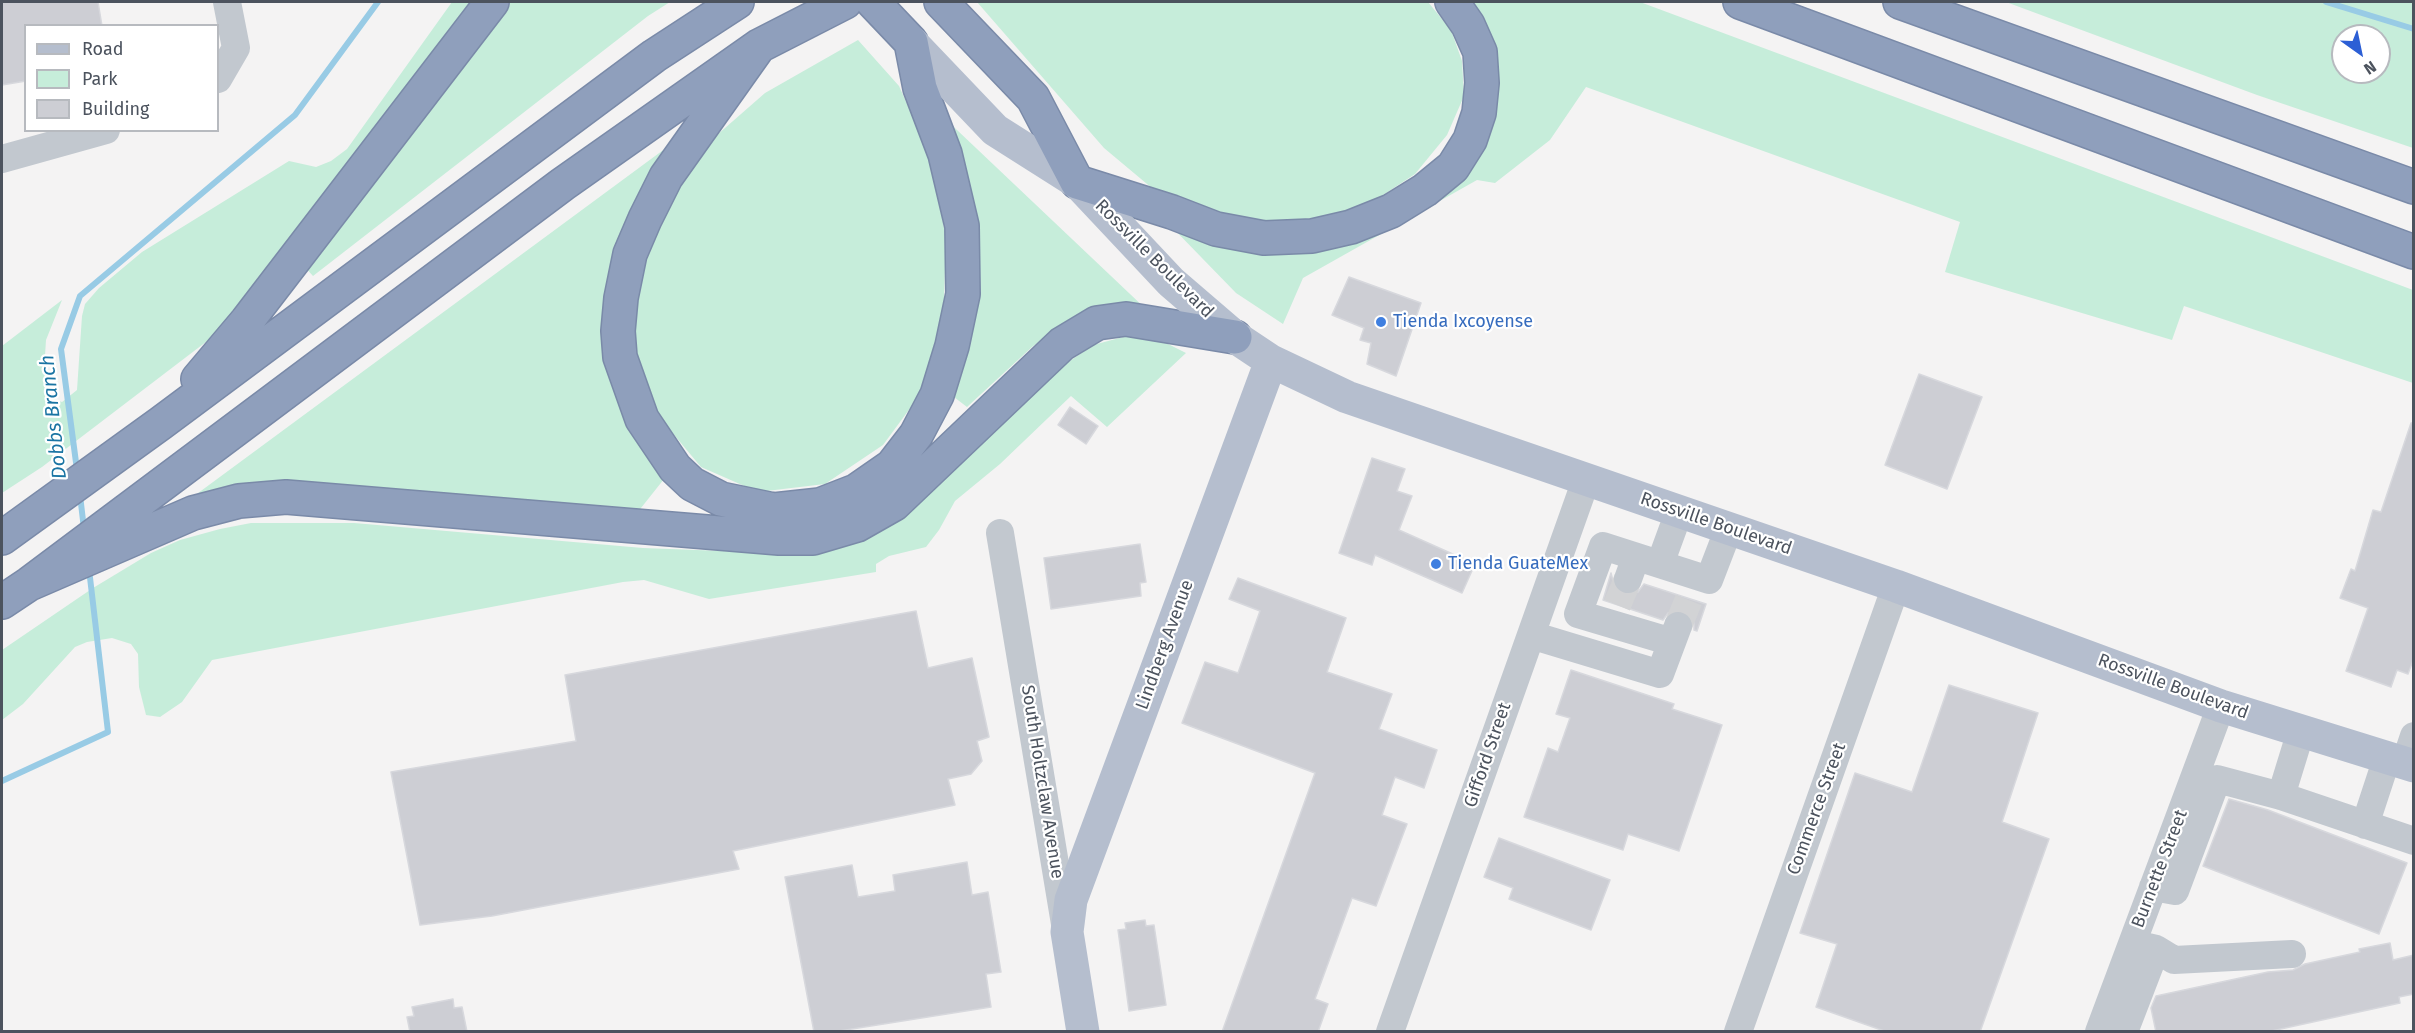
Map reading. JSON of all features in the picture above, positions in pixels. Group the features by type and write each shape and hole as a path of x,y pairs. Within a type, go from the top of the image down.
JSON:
{"highway":[{"path":"161,423 247,321 492,2"},
{"path":"2,602 563,184 759,46 845,2"},
{"name":"Rossville Boulevard","path":"873,2 911,42"},
{"name":"Rossville Boulevard","path":"941,2 1033,98 1077,183"},
{"path":"1077,183 1172,212 1216,229 1264,238 1312,236 1351,227 1391,211 1425,190 1453,167 1470,140 1479,113 1482,83 1480,52 1468,25 1452,2"},
{"path":"1740,2 2414,252"},
{"path":"1901,2 2414,187"},
{"path":"2,538 161,423 654,56 733,4"},
{"path":"759,46 666,177 645,219 630,254 621,298 618,331 620,357 642,419 675,468 692,484 721,499 774,510 820,505 856,491 892,466 916,435 937,395 949,356 963,294 962,226 945,154 920,88 911,42"},
{"path":"29,584 194,513 239,501 286,497 779,538 813,538 857,525 894,504 1062,344 1097,323 1126,318 1235,337"}],"main road":[{"name":"Rossville Boulevard","path":"911,42 995,130 1077,183 1171,282 1235,337 1271,361 1347,398 1896,586 2222,706 2301,731 2405,756"},
{"name":"Lindberg Avenue","path":"1067,932 1071,900 1271,361"},
{"name":"South Holtzclaw Avenue","path":"1067,932 1083,1032"}],"street":[{"path":"219,77 236,48 227,2"},
{"path":"2,159 99,132"},
{"name":"Gifford Street","path":"1390,1032 1586,480"},
{"path":"1641,567 1679,512"},
{"path":"1559,644 1604,546 1641,567 1693,587 1709,580 1730,528"},
{"name":"South Holtzclaw Avenue","path":"1000,533 1067,932"},
{"path":"1562,547 1598,560"},
{"name":"Commerce Street","path":"1738,1032 1896,586"},
{"path":"1531,634 1660,674 1675,634 1639,632 1611,617 1575,613 1542,603"},
{"path":"1594,654 1611,617"},
{"path":"1629,664 1639,632"},
{"name":"Burnette Street","path":"2099,1032 2144,946 2153,887 2206,777 2222,706"},
{"path":"2281,796 2301,731"},
{"path":"2365,825 2405,756"},
{"path":"2206,777 2281,796 2414,841"},
{"path":"2124,1032 2144,946 2174,960 2292,954"}],"green space":[{"path":"452,2 477,2 219,332 42,467 2,493 2,346 62,300 46,340 44,371 46,385 54,399 62,402 77,390 82,316 85,304 99,288 142,252 289,161 316,167 331,161 347,149"},
{"path":"507,2 670,2 648,16 313,276 303,265"},
{"path":"977,2 1428,2 1451,30 1462,61 1464,96 1447,135 1415,174 1377,199 1327,217 1261,223 1228,216 1153,189 1104,148"},
{"path":"1463,2 1640,2 2413,290 2413,383 2184,306 2172,340 1945,272 1960,222 1586,87 1550,140 1495,183 1477,180 1303,278 1283,324 1236,293 1167,222 1314,246 1480,140"},
{"path":"2006,2 2413,2 2413,148 2257,95"},
{"path":"858,40 899,86 934,164 946,241 943,326 925,388 883,445 825,484 758,492 701,467 660,418 634,348 635,291 660,222 686,176 717,135 765,93"},
{"path":"938,112 1149,312 1109,308 1068,320 1032,347 967,407 950,394 967,335"},
{"path":"670,145 614,276 668,474 637,513 190,499"},
{"path":"1127,336 1141,336 1166,343 1186,353 1107,427 1071,396 1000,464 955,501 939,530 926,547 889,556 876,564 876,572 709,599 644,580 623,582 212,660 182,702 160,717 146,715 139,687 138,654 131,644 112,638 87,642 75,647 23,704 2,720 2,650 93,588 151,553 180,540 251,523 354,523 643,548 804,554 829,551 870,536 1064,365 1093,345"}],"building":[{"path":"2,2 98,2 102,24 24,24 24,81 2,85"},
{"name":"Tienda Ixcoyense","path":"1349,277 1421,303 1396,376 1367,364 1371,343 1360,340 1364,328 1332,315"},
{"path":"1919,374 1982,397 1947,489 1885,465"},
{"path":"1070,407 1098,426 1086,444 1058,425"},
{"path":"2411,423 2414,423 2414,658 2408,674 2397,670 2391,687 2346,671 2368,608 2340,598 2351,569 2355,571 2373,510 2381,512"},
{"path":"1372,458 1405,469 1397,491 1412,496 1399,530 1475,564 1462,593 1375,555 1372,565 1339,553"},
{"path":"1140,544 1146,582 1140,583 1141,596 1051,609 1044,558"},
{"path":"1611,573 1615,589 1623,595 1638,592 1644,584 1706,604 1697,631 1694,630 1691,616 1683,610 1668,613 1663,620 1603,600"},
{"path":"1238,578 1346,618 1327,672 1392,694 1379,729 1437,750 1424,788 1395,777 1382,815 1407,824 1376,906 1352,898 1315,999 1328,1004 1318,1032 1222,1032 1315,773 1182,723 1205,662 1238,673 1260,611 1229,599"},
{"path":"916,611 928,668 972,658 989,737 977,741 982,761 971,774 948,779 955,805 733,851 739,869 492,916 420,925 391,772 576,741 565,675"},
{"path":"1571,670 1674,704 1672,709 1722,725 1679,851 1628,834 1623,850 1524,817 1548,748 1558,752 1570,718 1556,714"},
{"path":"1949,685 2038,713 2002,822 2049,839 1980,1032 1887,1032 1816,1007 1837,944 1800,933 1855,773 1912,792"},
{"path":"2229,799 2268,810 2407,863 2379,934 2203,866"},
{"path":"1499,838 1610,880 1591,930 1509,899 1513,888 1484,877"},
{"path":"967,862 972,895 988,892 1001,972 986,974 991,1007 833,1032 814,1032 785,877 852,865 858,897 895,891 893,875"},
{"path":"1145,920 1146,926 1154,925 1166,1005 1129,1011 1118,930 1126,929 1125,923"},
{"path":"2390,943 2393,960 2414,955 2414,994 2399,997 2400,1003 2267,1032 2156,1032 2151,1008 2156,996 2268,972 2293,970 2305,964"},
{"path":"453,999 454,1008 462,1007 467,1032 410,1032 407,1017 414,1016 412,1007"}],"waterway":[{"name":"Dobbs Branch","path":"77,470 61,349 80,296 295,115 378,2"},
{"name":"Dobbs Branch","path":"2326,2 2414,29"},
{"name":"Dobbs Branch","path":"80,495 84,529"},
{"name":"Dobbs Branch","path":"2,781 108,732 89,569"}],"tunnel":[{"path":"1617,605 1628,579"},
{"path":"1678,626 1689,599"}],"place":[{"name":"Tienda Ixcoyense","path":"1381,322"},
{"name":"Tienda GuateMex","path":"1436,564"}]}
